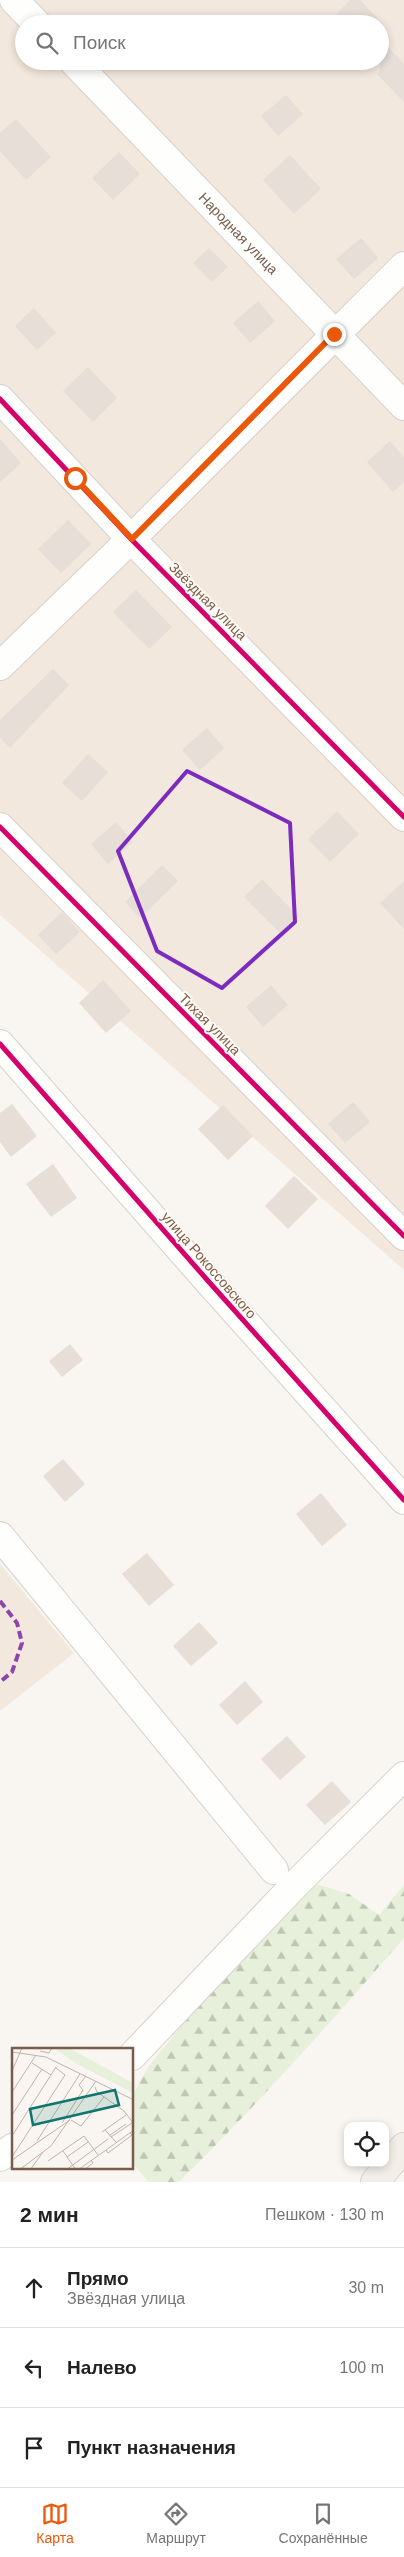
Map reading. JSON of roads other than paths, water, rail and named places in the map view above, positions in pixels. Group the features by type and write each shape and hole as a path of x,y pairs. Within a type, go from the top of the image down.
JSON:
{"main road":[{"path":"375,2182 404,2147"}],"street":[{"path":"14,0 28,15"},
{"name":"Народная улица","path":"81,70 404,406"},
{"path":"0,666 132,539 334,334 404,266"},
{"name":"Звёздная улица","path":"0,399 132,539 404,817"},
{"name":"Тихая улица","path":"0,827 404,1236"},
{"name":"улица Рокоссовского","path":"0,1044 208,1282 404,1500"},
{"path":"0,1536 274,1870"},
{"path":"134,2054 290,1890 404,1776"},
{"path":"0,2157 12,2148"}]}
